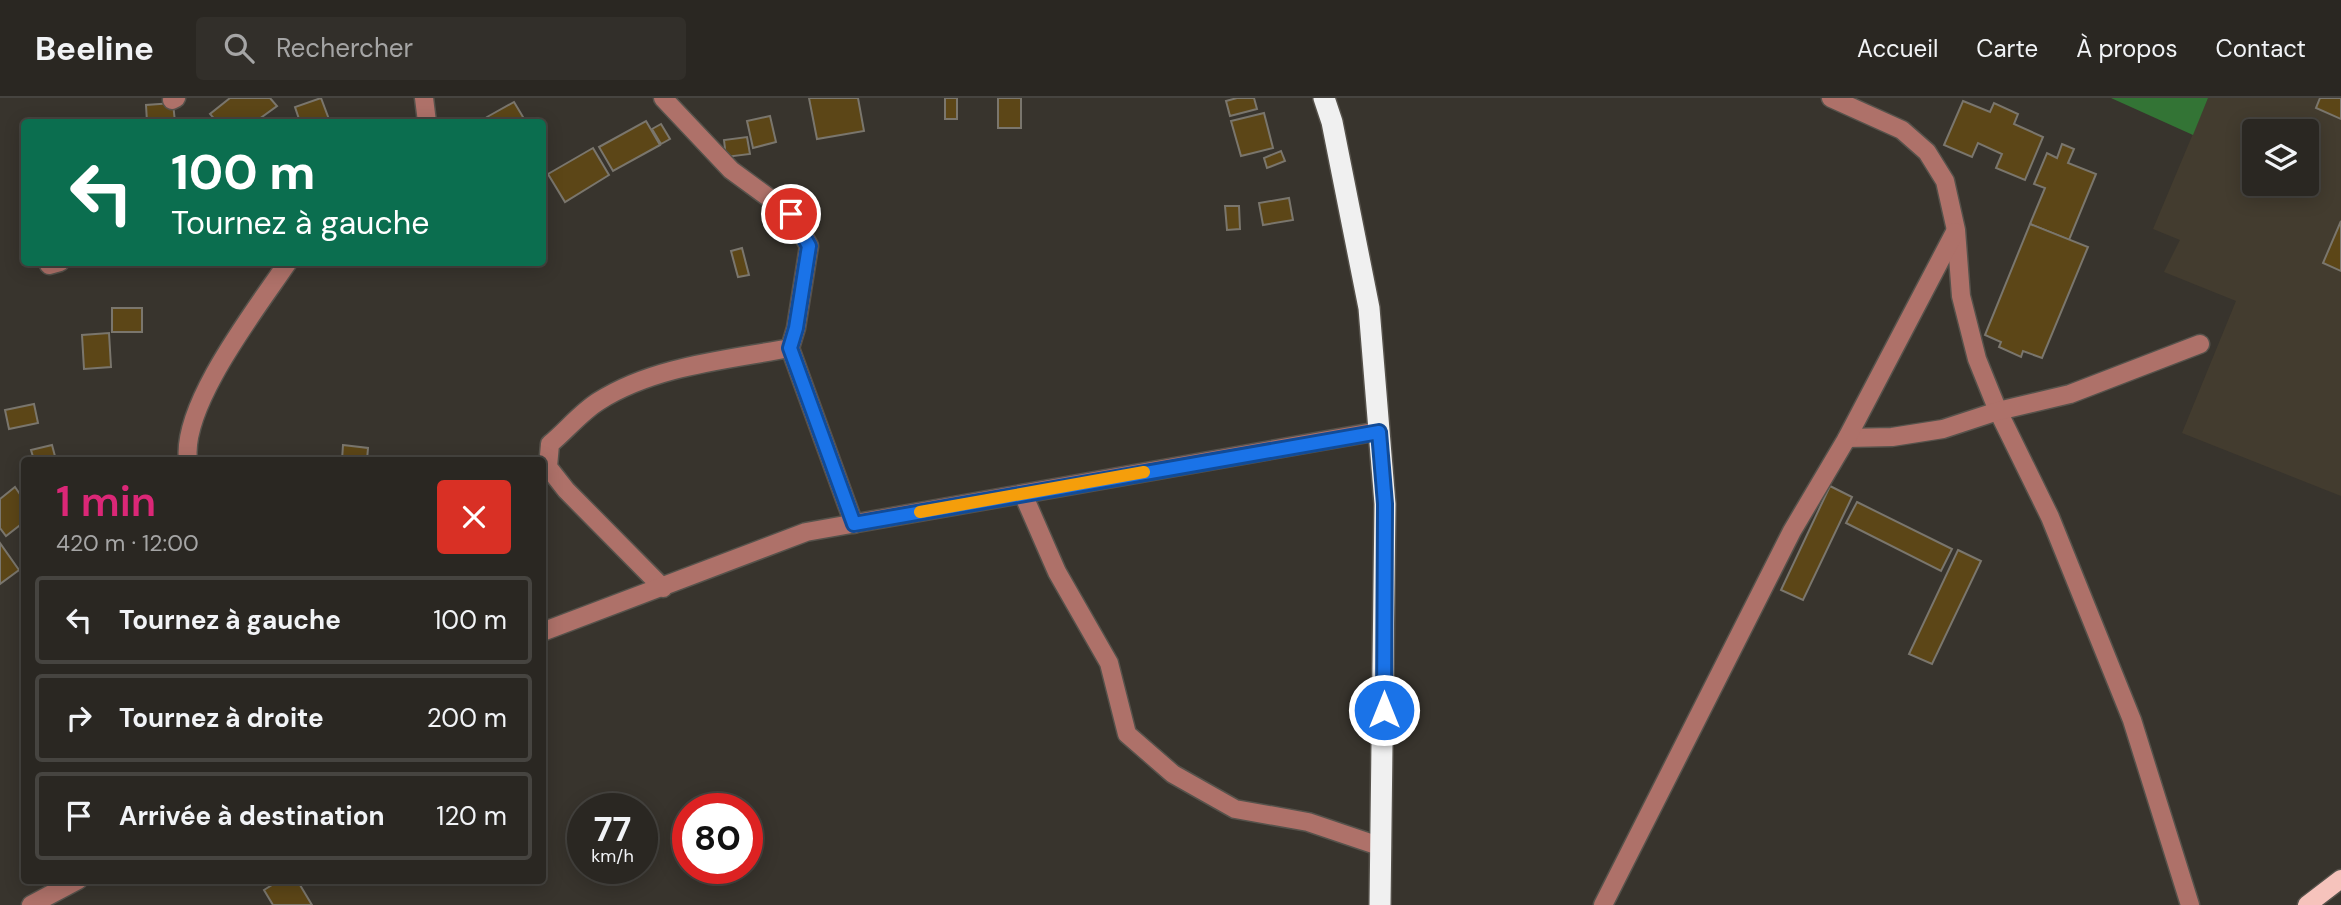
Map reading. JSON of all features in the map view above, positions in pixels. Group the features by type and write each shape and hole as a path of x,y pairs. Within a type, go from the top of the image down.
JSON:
{"highway":[{"path":"1324,98 1332,122 1369,308 1385,504 1380,905"}],"main road":[{"path":"2306,905 2341,878"}],"street":[{"path":"424,98 427,119"},
{"path":"663,98 732,170 791,214 809,246 796,328 790,348 854,524"},
{"path":"1831,98 1902,130 1927,152 1945,181 1956,230 1961,296 1977,359 1998,411 2050,517 2132,720 2190,905"},
{"path":"1603,905 1792,531 1847,438 1956,230"},
{"path":"188,457 187,447 206,388 285,266"},
{"path":"1847,438 1892,437 1943,429 1998,411 2070,394 2200,344"},
{"path":"663,587 566,490 548,467 550,444 597,402 635,383 699,365 790,348"},
{"path":"546,631 806,532 1379,432"},
{"path":"1023,494 1056,572 1109,663 1127,734 1173,774 1235,809 1308,822 1382,848"},
{"path":"31,905 70,884"}],"shaded area":[{"path":"2208,98 2341,98 2341,496 2182,433 2236,301 2164,272 2180,240 2153,229"}],"green space":[{"path":"2111,98 2208,98 2193,135"}],"building":[{"path":"230,98 270,98 277,106 259,119 214,119 210,114"},
{"path":"321,98 329,119 299,119 295,107"},
{"path":"809,98 858,98 864,131 817,139"},
{"path":"945,98 957,98 957,119 945,119"},
{"path":"998,98 1021,98 1021,128 998,128"},
{"path":"1254,98 1257,109 1230,116 1226,101"},
{"path":"2320,98 2341,98 2341,119 2316,108"},
{"path":"1963,101 1990,112 1994,103 2018,114 2014,124 2043,137 2025,180 1996,168 2002,154 1978,143 1972,157 1944,145"},
{"path":"514,102 524,119 488,119 487,117"},
{"path":"173,103 175,119 147,119 146,105"},
{"path":"1264,113 1273,148 1241,156 1231,121"},
{"path":"770,116 776,142 753,148 747,121"},
{"path":"646,121 660,145 613,171 599,147"},
{"path":"661,124 670,139 661,144 652,129"},
{"path":"747,137 750,154 726,157 724,140"},
{"path":"2062,144 2074,149 2068,163 2096,174 2069,240 2030,224 2045,188 2034,184 2047,153 2057,158"},
{"path":"593,148 609,175 565,202 548,174"},
{"path":"1281,151 1285,161 1267,168 1264,158"},
{"path":"1289,198 1293,220 1263,225 1259,203"},
{"path":"1225,206 1239,206 1240,229 1227,230"},
{"path":"2341,221 2341,271 2323,263"},
{"path":"2030,224 2088,247 2042,358 2023,351 2021,357 1999,347 2001,342 1985,335"},
{"path":"742,248 749,275 738,277 731,251"},
{"path":"112,308 142,308 142,332 112,332"},
{"path":"109,333 111,367 84,369 82,335"},
{"path":"34,404 38,423 9,429 5,410"},
{"path":"52,445 55,457 33,457 31,450"},
{"path":"343,445 368,448 367,457 342,457"},
{"path":"1830,486 1852,497 1803,600 1781,590"},
{"path":"15,487 21,496 21,524 6,536 0,528 0,499"},
{"path":"1857,502 1952,549 1941,571 1846,523"},
{"path":"0,543 19,570 0,584"},
{"path":"1958,550 1981,561 1932,664 1909,654"},
{"path":"274,884 299,884 312,905 273,905 264,890"}],"slow traffic":[{"path":"920,512 1144,472"}],"route":[{"path":"791,214 809,246 796,328 790,348 854,524 1379,432 1385,504 1384,710"}]}
